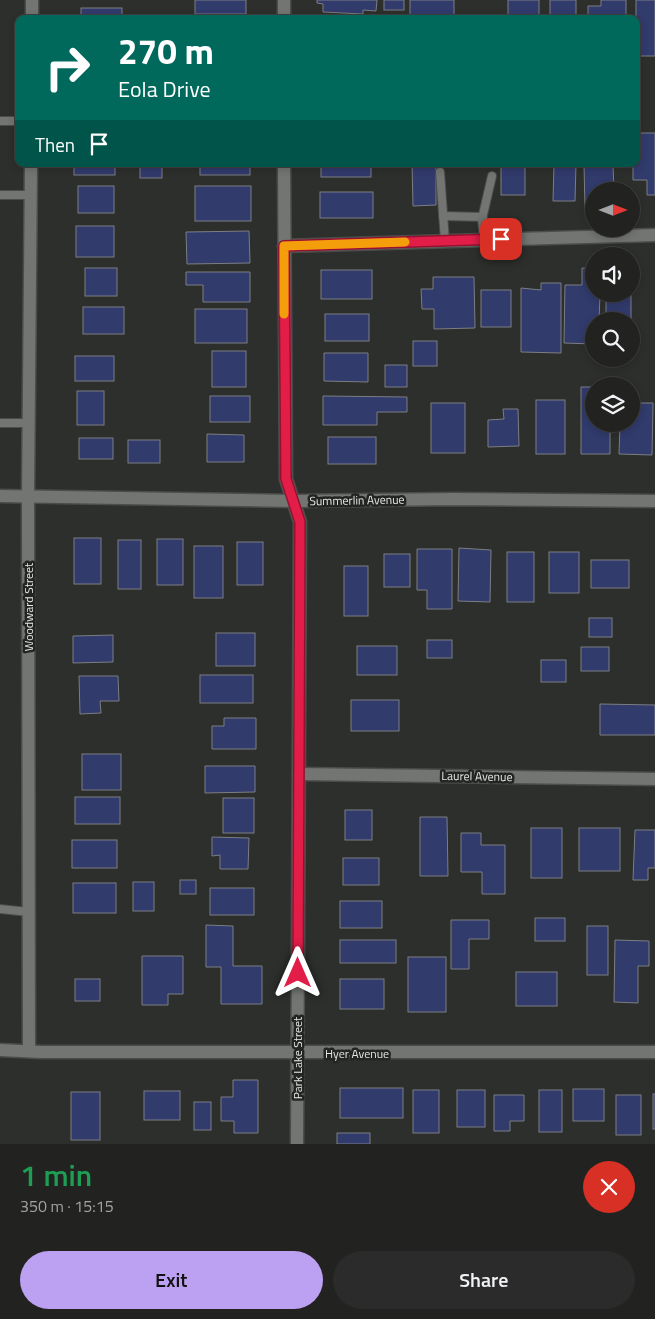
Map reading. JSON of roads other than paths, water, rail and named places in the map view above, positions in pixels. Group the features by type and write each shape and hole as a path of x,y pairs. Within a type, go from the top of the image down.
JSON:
{"street":[{"path":"32,0 32,15"},
{"path":"284,0 284,15"},
{"name":"Woodward Street","path":"29,1050 28,423 31,167"},
{"name":"Park Lake Street","path":"284,167 286,479 300,522 297,1144"},
{"path":"284,246 655,235"},
{"name":"Summerlin Avenue","path":"0,496 293,501 454,499 655,501"},
{"name":"Laurel Avenue","path":"299,774 655,779"},
{"name":"Hyer Avenue","path":"0,1050 297,1053 655,1052"}],"lane":[{"path":"0,121 15,121"},
{"path":"440,172 445,241"},
{"path":"484,240 483,216 492,176"},
{"path":"0,196 31,196"},
{"path":"443,216 483,216"},
{"path":"0,423 28,423"},
{"path":"0,909 28,912"}]}
